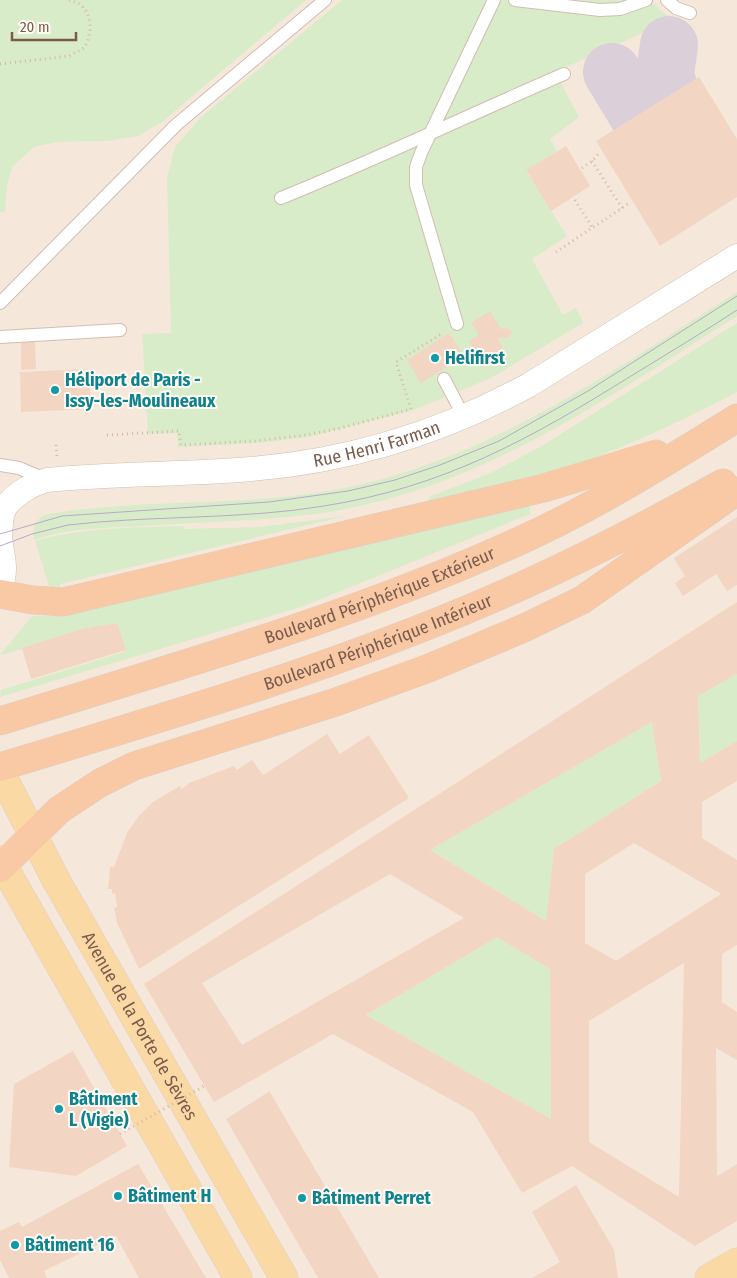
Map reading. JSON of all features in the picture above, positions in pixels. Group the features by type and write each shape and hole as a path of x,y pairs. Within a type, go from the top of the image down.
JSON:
{"highway":[{"name":"Boulevard Périphérique Extérieur","path":"0,721 236,648 391,594 517,542 598,500 737,418"},
{"path":"0,594 32,600 63,602 544,488 698,442"},
{"name":"Boulevard Périphérique Intérieur","path":"0,767 309,669 415,630 574,562 737,474"},
{"path":"1,865 59,810 100,783 134,766 336,702 420,671 524,628 582,600 737,491"}],"main road":[{"name":"Avenue de la Porte de Sèvres","path":"0,771 60,888 284,1278"},
{"path":"1,865 238,1278"},
{"path":"709,1278 737,1262"}],"street":[{"name":"Rue Henri Farman","path":"1,518 20,493 52,471 251,469 304,463 392,443 464,417 529,384 737,256"},
{"path":"0,537 5,565 5,575 0,588"}],"lane":[{"path":"0,303 176,125 324,0"},
{"path":"457,324 416,185 416,166 494,0"},
{"path":"515,0 600,10 620,9 646,0"},
{"path":"667,0 676,8 690,13"},
{"path":"281,198 382,156 432,131 564,74"},
{"path":"0,337 120,330"},
{"path":"444,379 464,417"},
{"path":"0,465 52,471"}],"path":[{"path":"0,64 68,56 84,48 90,30 89,16 85,8 78,2 68,0"},
{"path":"582,168 592,161 598,152"},
{"path":"592,161 622,208"},
{"path":"574,200 592,227"},
{"path":"556,252 630,202"},
{"path":"107,435 179,431 181,445 255,441 341,428 411,409 396,362 457,324"},
{"path":"52,471 56,444"},
{"path":"120,1134 204,1086"}],"shaded area":[{"path":"0,0 737,0 737,1278 0,1278"}],"green space":[{"path":"0,0 306,0 162,122 138,136 107,141 57,142 34,147 12,167 7,186 5,212 0,212"},
{"path":"342,0 650,0 662,12 674,19 555,72 579,117 550,139 557,151 526,171 567,236 532,259 563,315 576,308 583,323 491,378 414,410 309,437 257,443 178,447 177,433 148,434 142,334 171,333 167,177 175,147 201,117"},
{"path":"737,292 737,316 639,378 540,437 488,462 435,484 380,501 323,513 255,520 87,529 60,533 34,540 35,524 40,518 48,514 119,506 262,499 334,490 389,477 442,459 494,437 544,411 642,353"},
{"path":"737,323 737,392 646,436 577,464 522,481 428,503 429,497 493,472 545,444"},
{"path":"530,504 530,514 304,606 0,697 1,690 124,652 117,623 0,655 32,616 52,616"},
{"path":"346,516 60,584 60,587 50,589 35,541 71,533 108,529 183,526 184,529 259,527"},
{"path":"737,674 737,741 700,763 698,696"},
{"path":"652,722 661,781 554,849 546,921 430,850"},
{"path":"497,937 550,969 551,1119 366,1015"}],"building":[{"path":"699,77 737,139 737,197 660,246 596,141"},
{"path":"566,146 590,186 551,211 526,170"},
{"path":"490,311 501,329 508,328 512,333 508,338 502,337 498,339 503,348 482,361 469,341 479,335 471,323"},
{"name":"Helifirst","path":"449,333 464,356 421,383 407,360"},
{"path":"35,341 36,369 21,370 21,342"},
{"name":"Héliport de Paris - Issy-les-Moulineaux","path":"89,369 91,409 21,412 20,372"},
{"path":"737,517 737,585 727,591 716,574 683,596 675,583 685,576 674,558"},
{"path":"737,602 737,674 698,696 700,763 737,741 737,781 702,802 702,838 737,860 737,945 722,954 722,1002 737,1012 737,1060 716,1048 717,1176 737,1164 737,1221 695,1246 572,1166 522,1193 473,1112 333,1034 214,1102 144,984","holes":["652,722 661,781 554,849 546,921 430,850","634,843 721,894 616,961 585,943 585,874","390,874 464,918 242,1045 202,983","497,937 550,969 551,1119 366,1015","684,963 679,1197 589,1142 589,1021"]},
{"path":"117,623 126,650 31,679 22,648 82,629"},
{"path":"327,734 340,754 369,735 409,798 139,969 117,923 114,908 117,907 115,893 112,894 112,889 108,889 110,867 114,867 127,833 138,817 153,802 180,786 182,789 189,783 234,766 237,770 252,760 263,775"},
{"name":"Bâtiment L (Vigie)","path":"73,1051 127,1146 76,1176 9,1167 14,1084"},
{"name":"Bâtiment Perret","path":"270,1091 379,1278 318,1278 226,1119"},
{"name":"Bâtiment H","path":"138,1164 206,1278 139,1278 116,1236 44,1271 47,1278 9,1278 0,1260 0,1231 19,1222 22,1227"},
{"path":"576,1185 614,1250 618,1278 532,1278 560,1262 532,1212"}],"taxiway":[{"path":"669,45 665,75 671,95"},
{"path":"612,72 638,115"}],"tram line":[{"path":"0,534 62,516 269,502 348,491 395,480 440,465 499,441 588,391 737,296"},
{"path":"0,546 32,534 68,525 228,516 292,510 368,498 408,487 485,458 521,440 594,399 737,310"}],"place":[{"name":"Helifirst","path":"435,358"},
{"name":"Héliport de Paris - Issy-les-Moulineaux","path":"55,390"},
{"name":"Bâtiment L (Vigie)","path":"59,1109"},
{"name":"Bâtiment H","path":"118,1196"},
{"name":"Bâtiment Perret","path":"302,1198"},
{"name":"Bâtiment 16","path":"15,1245"}]}
